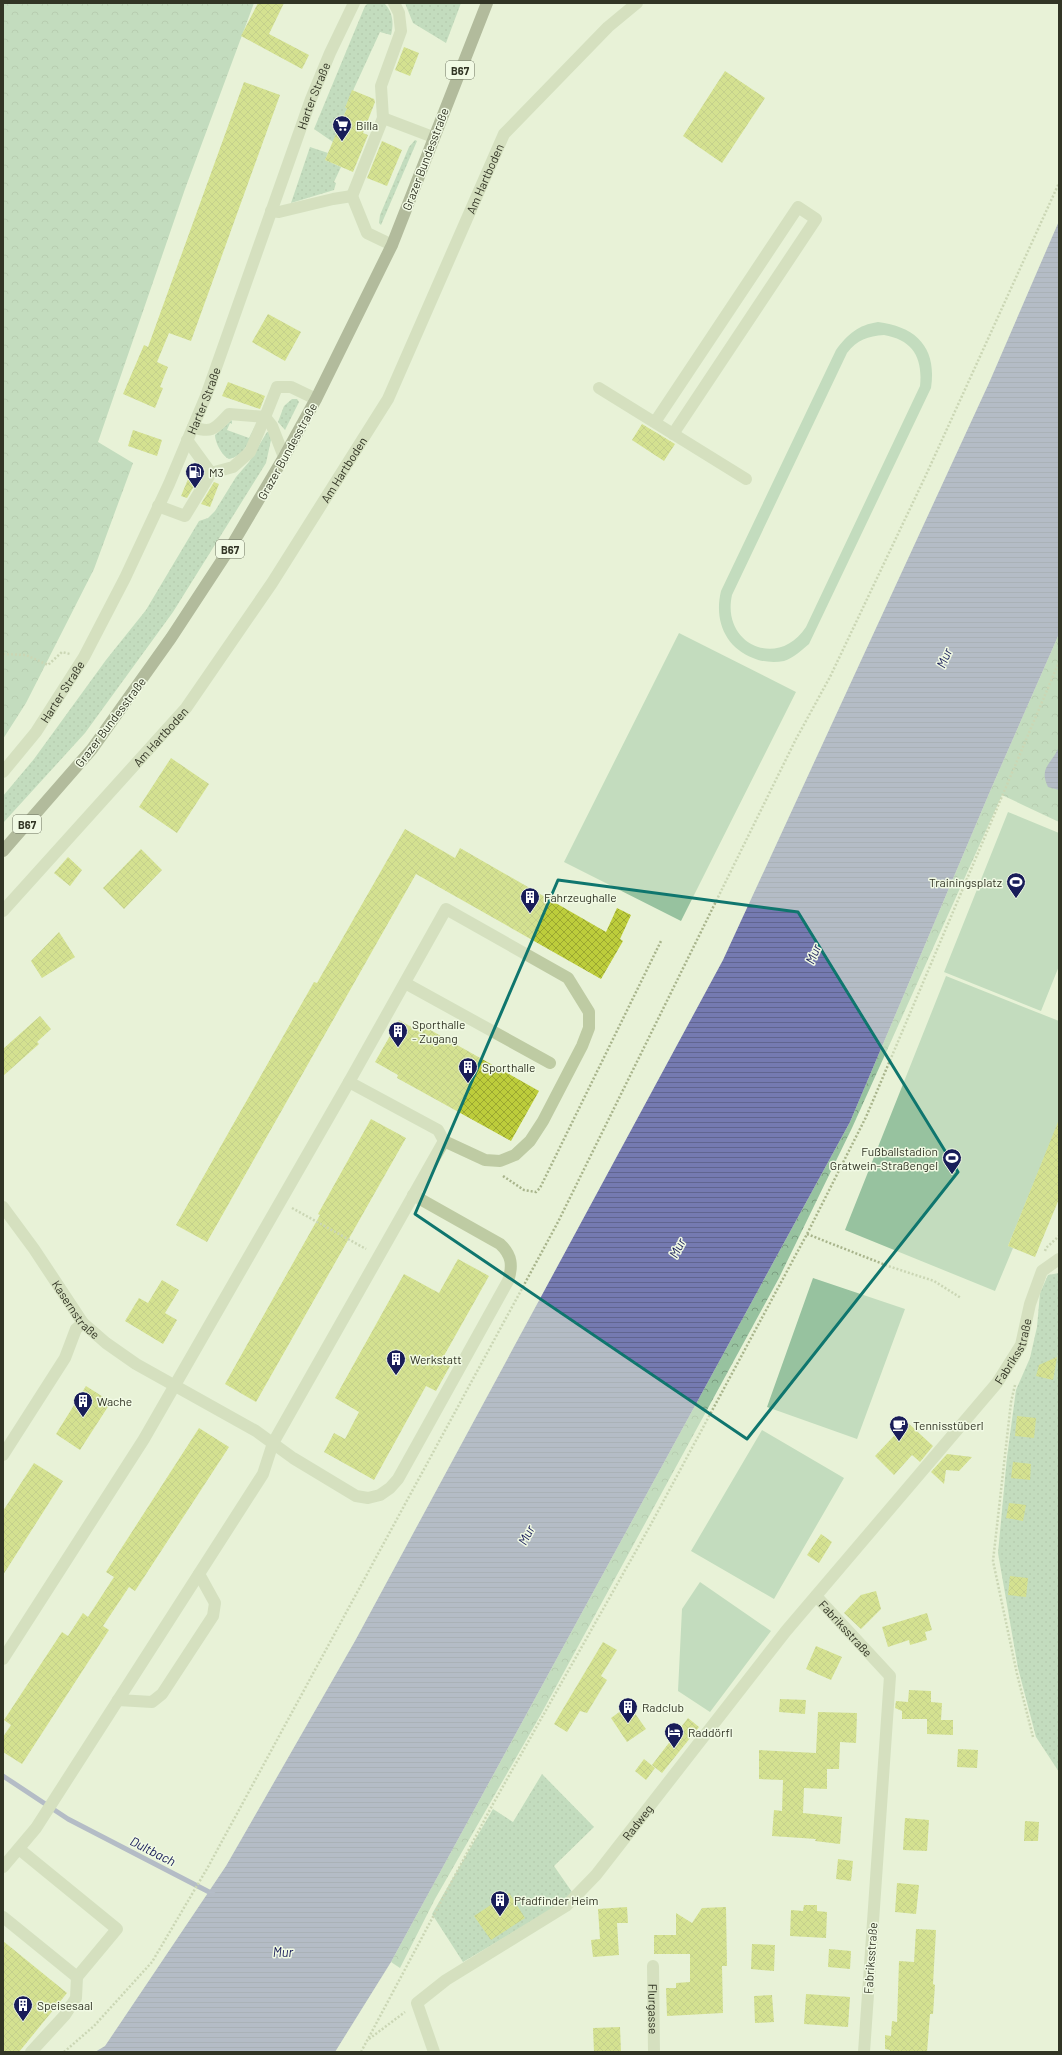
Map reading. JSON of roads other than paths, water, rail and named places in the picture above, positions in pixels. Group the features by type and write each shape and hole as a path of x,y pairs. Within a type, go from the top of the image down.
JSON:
{"main road":[{"name":"Grazer Bundesstraße","path":"3,851 52,796 101,737 171,638 232,545 284,457 316,400 392,245 433,137 487,3"}],"street":[{"name":"Harter Straße","path":"3,772 36,732 84,657 125,578 158,506 188,440 220,357 318,80 354,3"},
{"path":"392,245 366,233 352,196 383,118 381,86 401,31 400,13 394,3"},
{"name":"Am Hartboden","path":"3,911 186,708 272,583 388,399 504,134 608,27 637,3"},
{"path":"383,118 433,137"},
{"path":"271,211 279,212 352,196"},
{"path":"655,422 798,207 816,219 673,434"},
{"path":"158,506 185,516 211,473 233,467 250,452 277,387 291,387 316,400"},
{"path":"599,388 746,479"},
{"path":"193,427 205,431 215,428 229,414 265,417 272,426 284,457"},
{"path":"188,440 211,473"},
{"path":"3,1659 144,1439 281,1202 446,909 568,978 589,1012 589,1028 582,1046 543,1120 530,1141 515,1155 500,1161 485,1160 444,1141 438,1130 349,1082"},
{"path":"405,983 550,1063"},
{"path":"3,1867 36,1828 56,1798 263,1474 273,1443 444,1141"},
{"name":"Kasernstraße","path":"3,1207 34,1248 83,1323 106,1343 124,1356 256,1431 293,1458 356,1496 368,1498 380,1495 390,1488 398,1479 508,1281 512,1269 508,1252 500,1244 413,1195"},
{"name":"Fabriksstraße","path":"864,2052 890,1676 816,1596 996,1383 1021,1345 1030,1304 1042,1272 1059,1259"},
{"path":"3,1455 6,1442 65,1358 76,1329 83,1323"},
{"path":"118,1700 152,1702 162,1694 213,1616 214,1603 199,1574"},
{"name":"Radweg","path":"434,2052 417,2003 446,1980 566,1906 596,1875 776,1643 816,1596"},
{"path":"19,1849 117,1929 77,1976 76,1998 65,2015 31,2052"},
{"path":"3,1917 77,1976"},
{"name":"Flurgasse","path":"654,1966 654,2052"}],"water":[{"name":"Mur","path":"1059,221 1059,634 991,789 850,1122 391,1962 335,2052 95,2052 105,2046 226,1866 355,1641 723,960 989,383"},
{"path":"1059,746 1059,790 1048,787 1045,780 1045,774 1048,765"}],"waterway":[{"name":"Dultbach","path":"3,1776 68,1819 213,1894"}],"place":[{"name":"Billa","path":"342,142"},
{"name":"M3","path":"195,489"},
{"name":"Trainingsplatz","path":"1016,899"},
{"name":"Fahrzeughalle","path":"530,914"},
{"name":"Sporthalle - Zugang","path":"398,1048"},
{"name":"Sporthalle","path":"468,1084"},
{"name":"Fußballstadion Gratwein-Straßengel","path":"952,1175"},
{"name":"Werkstatt","path":"396,1376"},
{"name":"Wache","path":"83,1418"},
{"name":"Tennisstüberl","path":"899,1442"},
{"name":"Radclub","path":"628,1724"},
{"name":"Raddörfl","path":"674,1749"},
{"name":"Pfadfinder Heim","path":"500,1917"},
{"name":"Speisesaal","path":"23,2022"}]}
